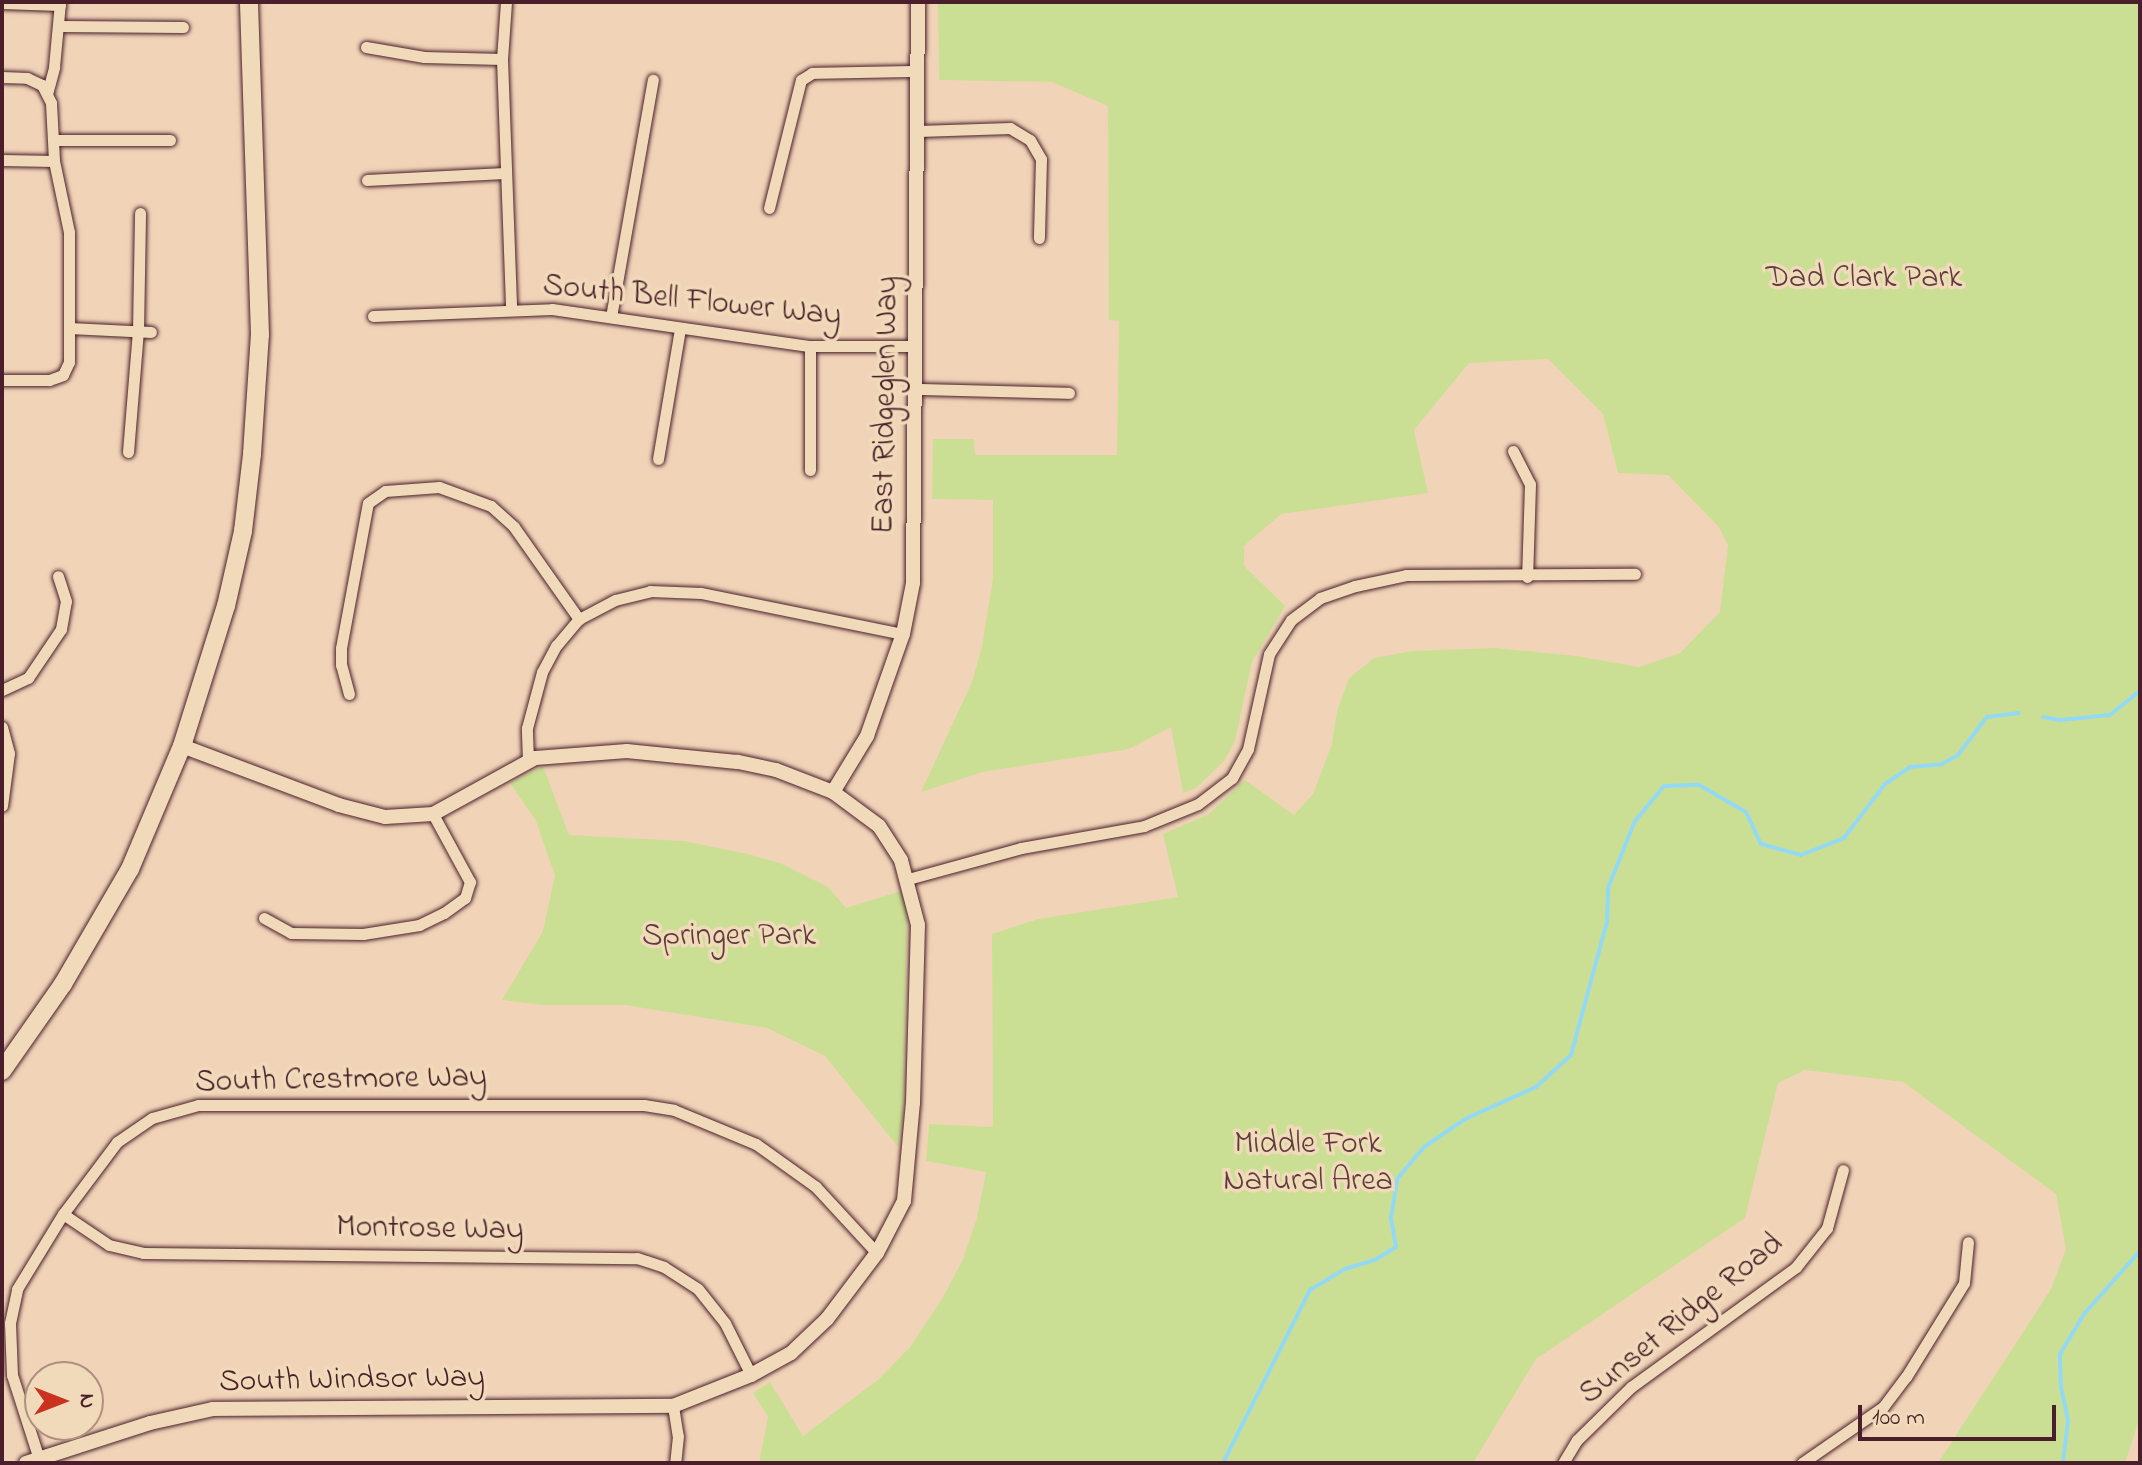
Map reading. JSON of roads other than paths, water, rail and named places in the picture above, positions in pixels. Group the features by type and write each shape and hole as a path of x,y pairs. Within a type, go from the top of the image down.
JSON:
{"main road":[{"path":"2,1071 63,984 130,869 182,746 226,606 243,531 254,439 260,335 249,2"}],"street":[{"path":"506,2 502,59 511,310"},
{"name":"East Ridgeglen Way","path":"833,792 867,736 903,634 913,583 918,2"},
{"path":"2,3 60,4 60,26 47,94"},
{"path":"60,26 183,27"},
{"path":"366,47 424,57 502,59"},
{"path":"769,208 801,80 812,73 918,71"},
{"path":"2,77 27,78 42,85 51,103 54,161 69,232 69,362 63,375 49,380 2,380"},
{"path":"611,317 653,80"},
{"path":"918,131 1010,128 1030,140 1041,159 1039,238"},
{"path":"53,140 170,140"},
{"path":"2,160 54,161"},
{"path":"367,180 504,173"},
{"path":"128,452 138,331 140,213"},
{"name":"South Bell Flower Way","path":"373,316 552,309 810,346 916,346"},
{"path":"69,328 151,332"},
{"path":"658,459 680,329"},
{"path":"810,346 810,470"},
{"path":"917,389 1069,393"},
{"path":"1513,451 1530,484 1527,577"},
{"path":"349,694 341,665 343,634 368,503 385,491 439,487 491,506 514,527 579,619"},
{"path":"908,879 1021,848 1144,826 1198,804 1232,778 1248,749 1269,654 1291,620 1320,598 1406,575 1527,577 1635,574"},
{"path":"2,690 28,678 61,629 66,601 58,576"},
{"path":"528,761 527,728 537,686 556,646 579,619 632,594 701,593 903,634"},
{"path":"2,727 9,753 2,806"},
{"path":"182,746 354,809 385,817 433,814 528,761 627,751 663,752 776,770 833,792 879,826 901,860 918,925 910,1135 904,1201 877,1253 827,1319 791,1353 751,1375 673,1406 678,1436 675,1463"},
{"path":"264,918 291,933 363,934 419,925 444,913 465,898 470,882 433,814"},
{"name":"South Crestmore Way","path":"32,1461 7,1365 10,1323 17,1289 63,1214 117,1142 152,1118 198,1105 644,1105 702,1118 756,1144 816,1187 877,1253"},
{"name":"Sunset Ridge Road","path":"1563,1463 1577,1440 1631,1387 1796,1267 1827,1228 1843,1170"},
{"name":"Montrose Way","path":"63,1214 109,1245 143,1253 637,1258 664,1267 698,1289 725,1323 751,1375"},
{"path":"1802,1463 1883,1407 1906,1377 1964,1283 1968,1242"},
{"name":"South Windsor Way","path":"32,1461 150,1423 213,1409 673,1406"}],"waterway":[{"path":"2043,717 2060,720 2110,715 2140,691"},
{"path":"1223,1463 1310,1290 1345,1269 1375,1260 1396,1247 1391,1218 1397,1179 1424,1147 1465,1119 1536,1087 1571,1055 1607,922 1608,888 1635,821 1664,786 1699,785 1746,812 1761,844 1801,855 1844,838 1885,784 1910,767 1942,764 1958,755 1987,717 2019,713"},
{"path":"2063,1463 2068,1420 2061,1387 2060,1354 2084,1314 2140,1251"}],"park label":[{"name":"Dad Clark Park","path":"1864,279"},
{"name":"Springer Park","path":"729,937"},
{"name":"Middle Fork Natural Area","path":"1308,1164"}]}
